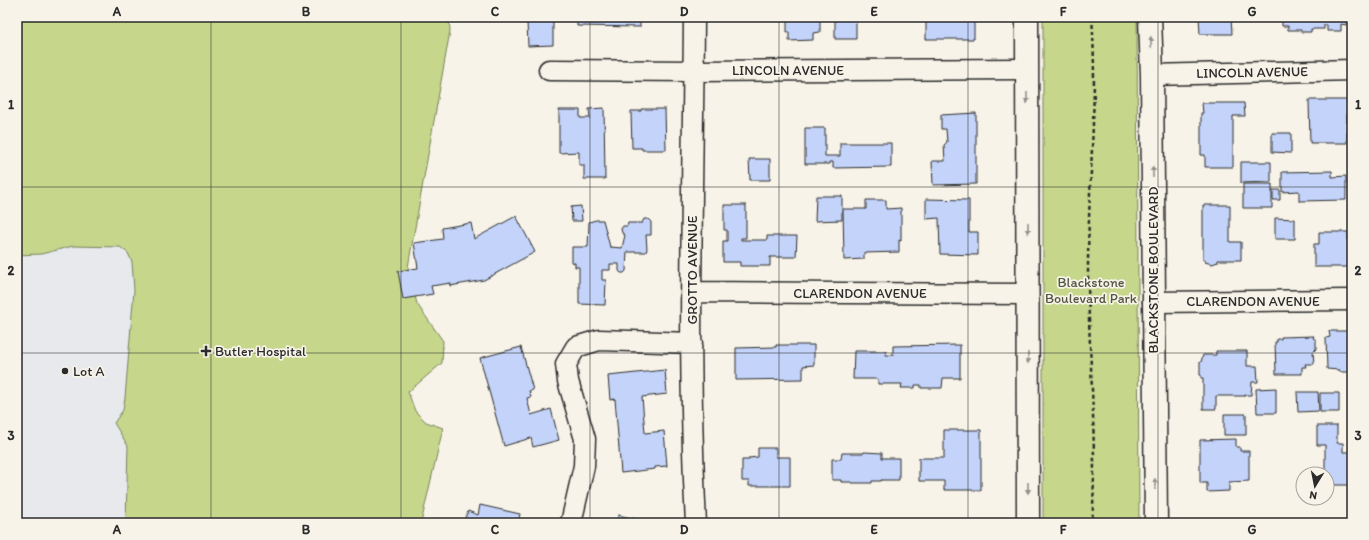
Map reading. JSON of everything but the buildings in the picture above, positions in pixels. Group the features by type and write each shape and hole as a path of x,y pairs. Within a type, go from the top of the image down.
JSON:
{"main road":[{"path":"1027,17 1028,523"},
{"name":"BLACKSTONE BOULEVARD","path":"1150,17 1152,75 1156,523"}],"street":[{"name":"GROTTO AVENUE","path":"694,17 692,454 696,523"},
{"name":"LINCOLN AVENUE","path":"549,70 694,71 1027,69"},
{"name":"LINCOLN AVENUE","path":"1152,75 1352,70"},
{"name":"CLARENDON AVENUE","path":"692,292 1028,294"},
{"name":"CLARENDON AVENUE","path":"1154,302 1352,300"},
{"path":"571,523 584,466 585,439 568,381 566,364 576,347 599,340 692,343"}],"path":[{"path":"1092,17 1094,65 1088,280 1093,410 1094,498 1092,523"}],"shaded area":[{"path":"17,17 408,523 17,523"}],"green space":[{"name":"Butler Hospital","path":"17,17 449,17 450,31 408,267 417,304 443,341 442,363 408,392 415,411 426,422 443,428 421,523 126,523 128,446 114,423 123,410 125,398 134,290 132,262 128,253 120,247 73,246 41,254 17,255"},
{"name":"Blackstone Boulevard Park","path":"1043,17 1137,17 1139,523 1043,523"}],"place":[{"name":"Butler Hospital","path":"206,351"},
{"name":"Lot A","path":"65,371"}]}
